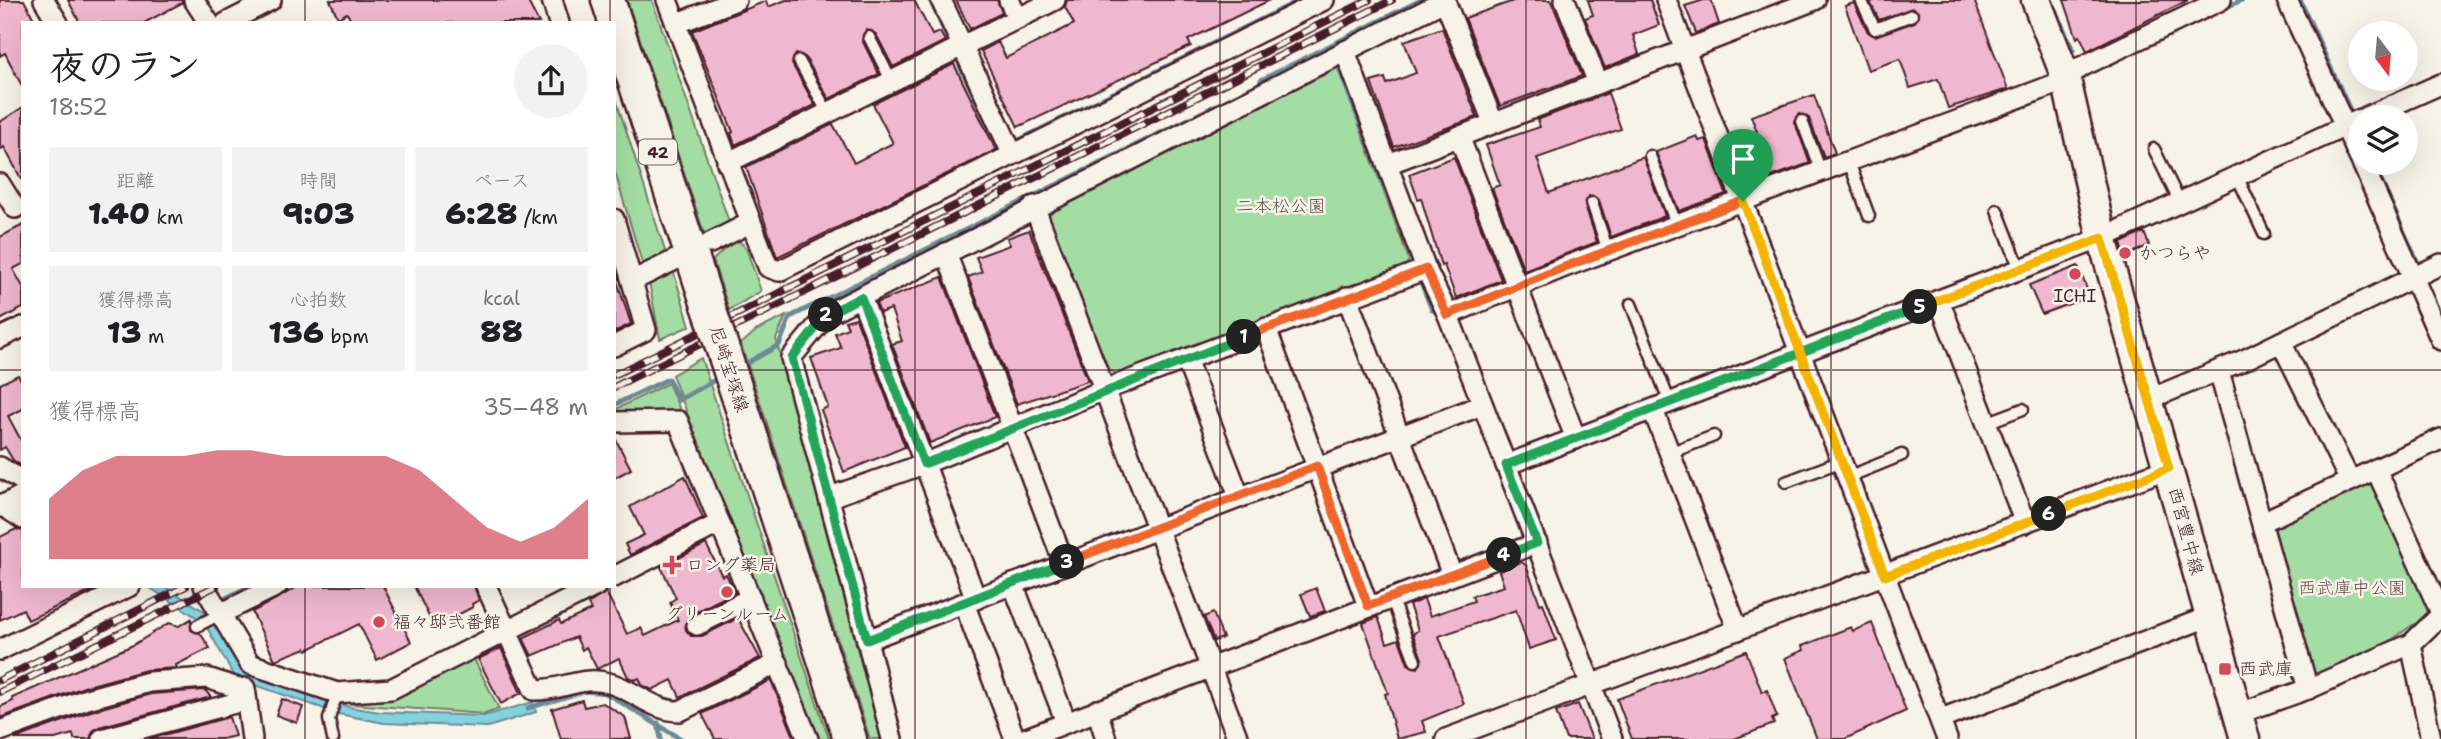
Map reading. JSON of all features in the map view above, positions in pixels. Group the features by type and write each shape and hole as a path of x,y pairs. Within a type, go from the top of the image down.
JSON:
{"main road":[{"name":"尼崎宝塚線","path":"608,0 615,21"},
{"name":"西宮豊中線","path":"2036,0 2065,75 2102,238 2241,726"},
{"name":"尼崎宝塚線","path":"616,24 850,739"}],"street":[{"path":"44,0 57,21"},
{"path":"194,0 208,21"},
{"path":"230,21 271,0"},
{"path":"552,0 558,21"},
{"path":"667,0 768,267 779,271 1323,0"},
{"path":"676,24 736,0"},
{"path":"941,0 1012,153"},
{"path":"1009,0 1018,19"},
{"path":"727,163 1055,0"},
{"path":"892,739 792,358 827,314 1034,206 1445,0 1493,122"},
{"path":"1565,0 1598,83"},
{"path":"1666,0 1947,739"},
{"path":"1388,164 1493,122 1686,52 1815,0"},
{"path":"1447,315 1608,251 2056,84 2065,75 2221,0"},
{"path":"2287,0 2348,114"},
{"path":"1345,51 1426,269 1447,315 1612,739"},
{"path":"2393,105 2441,84"},
{"path":"1506,465 2102,238 2348,125"},
{"path":"1459,136 1576,439"},
{"path":"2367,175 2415,275 2441,340"},
{"path":"0,184 13,209"},
{"path":"1034,206 1238,739"},
{"path":"710,243 750,223"},
{"path":"616,232 646,330 616,345"},
{"path":"946,253 1064,563"},
{"path":"632,281 675,260"},
{"path":"2150,399 2281,342 2441,264"},
{"path":"830,497 924,464 1104,390 1426,269"},
{"path":"861,297 924,464 1015,739"},
{"path":"1347,298 1452,575"},
{"path":"1939,300 2025,523"},
{"path":"0,338 21,328"},
{"path":"1266,328 1368,606"},
{"path":"2281,342 2350,481"},
{"path":"1186,359 1239,496"},
{"path":"2218,371 2308,689"},
{"path":"867,640 1482,404"},
{"path":"1661,407 1670,453 1738,631"},
{"path":"616,422 678,421 808,739"},
{"path":"2262,522 2441,439"},
{"path":"0,467 21,480"},
{"path":"1446,739 2169,468"},
{"path":"2241,726 2308,689 2411,644 2441,614 2376,469"},
{"path":"7,503 21,517"},
{"path":"616,576 720,523"},
{"path":"1024,739 1209,666 1537,543"},
{"path":"1013,584 1066,722"},
{"path":"0,650 125,588"},
{"path":"206,588 247,681 252,739"},
{"path":"218,615 272,588"},
{"path":"486,588 534,690 549,690 586,678 611,683 664,711 680,711 778,663"},
{"path":"0,731 30,731 87,699 149,682 207,678 247,681 336,696 391,689 592,588"},
{"path":"697,625 751,598"},
{"path":"1941,719 2208,617"},
{"path":"2411,644 2431,739"},
{"path":"102,739 247,681"},
{"path":"1097,710 1107,739"}],"lane":[{"path":"1861,0 1875,29 1912,15"},
{"path":"869,37 892,82"},
{"path":"799,61 828,113"},
{"path":"1802,121 1821,172"},
{"path":"2154,149 2179,203"},
{"path":"1650,156 1677,226"},
{"path":"1849,162 1869,216"},
{"path":"2237,176 2264,233"},
{"path":"1591,203 1608,251"},
{"path":"1997,211 2020,270"},
{"path":"1631,304 1661,407"},
{"path":"1986,423 2024,409"},
{"path":"1670,453 1714,436"},
{"path":"1786,482 1902,455"},
{"path":"1391,597 1415,661"},
{"path":"198,626 218,615"},
{"path":"333,739 330,715 336,696"}],"green space":[{"path":"627,0 652,0 729,222 705,236"},
{"name":"二本松公園","path":"1338,68 1409,260 1405,267 1118,375 1107,368 1048,217 1054,206"},
{"path":"616,99 667,257 648,266 642,263 616,176"},
{"path":"736,238 746,248 761,291 729,310 713,260"},
{"path":"673,270 690,326 660,339 649,282"},
{"path":"786,316 776,339 881,739 870,739 741,344 757,330"},
{"path":"701,358 829,739 817,739 672,375"},
{"path":"668,383 681,412 616,413 616,409"},
{"name":"西武庫中公園","path":"2368,482 2374,484 2434,608 2429,619 2411,626 2379,649 2316,675 2309,672 2272,526"},
{"path":"473,657 499,709 485,714 350,704 349,699"}],"water":[{"path":"150,588 167,588 215,618 243,669 349,707 380,712 484,716 533,702 536,712 488,727 384,723 339,714 235,678 204,622"}],"building":[{"path":"0,0 24,0 35,21 21,21 21,84 5,53 0,56"},
{"path":"68,0 182,0 182,3 148,21 79,21"},
{"path":"330,0 527,0 538,21 351,21 347,13 338,18"},
{"path":"786,0 914,0 932,35 940,32 945,41 893,67 876,34 866,30 862,40 879,74 829,99 805,57 796,54 792,64 815,105 735,145 731,133 733,132 692,31 766,1 768,7"},
{"path":"956,0 997,0 1002,13 970,29"},
{"path":"1067,0 1270,0 1188,40 1191,46 1018,127 981,51 998,42 1006,58 1074,24 1065,7"},
{"path":"1516,0 1551,0 1582,76 1500,106 1465,18"},
{"path":"1588,0 1650,0 1659,25 1633,35 1639,54 1605,68 1585,18 1593,15"},
{"path":"1711,0 1719,24 1696,33 1685,6"},
{"path":"1974,0 2008,89 1948,108 1938,79 1910,88 1900,59 1868,70 1845,6 1854,3 1868,32 1875,36 1915,22 1919,16 1913,8 1879,20 1870,2"},
{"path":"2064,0 2188,0 2087,51 2080,36 2077,38"},
{"path":"1442,28 1477,117 1394,147 1371,82 1385,78 1387,84 1416,73 1404,41"},
{"path":"954,64 996,150 777,257 746,167 833,124 854,163 893,143 873,104"},
{"path":"1608,93 1621,129 1537,158 1549,193 1643,157 1665,216 1611,237 1599,200 1589,196 1585,205 1597,242 1524,270 1492,188 1500,185 1486,145 1540,127 1537,120"},
{"path":"1814,95 1835,153 1824,157 1809,118 1799,114 1795,123 1810,163 1749,185 1733,141 1757,132 1751,116"},
{"path":"21,108 21,178 4,147 0,150 0,122"},
{"path":"1697,136 1699,141 1706,139 1726,194 1679,211 1656,152"},
{"path":"1454,157 1501,280 1456,298 1444,265 1441,266 1421,198 1418,199 1409,174"},
{"path":"21,226 21,265 13,269 21,283 21,309 0,320 0,237"},
{"path":"1029,230 1088,381 1017,404 968,277 982,272 976,257 1010,245 1007,238"},
{"path":"2144,232 2149,245 2125,257 2121,243"},
{"path":"2078,266 2087,289 2081,293 2083,299 2042,314 2029,285"},
{"path":"942,277 995,417 930,443 892,344 902,341 891,309 880,313 876,303"},
{"path":"616,278 631,324 616,331"},
{"path":"856,318 905,447 844,472 821,410 828,407 811,358 841,348 835,333 848,328 845,321"},
{"path":"18,375 21,380 21,410 8,416 21,440 21,466 13,460 5,447 0,450 0,384"},
{"path":"616,440 631,469 616,477"},
{"path":"685,476 703,518 630,555 625,544 644,535 630,507"},
{"path":"16,529 21,530 21,588 98,588 28,620 23,609 0,620 0,537"},
{"path":"706,544 722,576 726,574 735,592 691,614 685,624 686,630 691,636 702,636 738,618 760,658 680,697 672,680 652,690 642,685 639,678 635,680 628,677 619,658 597,669 586,647 582,650 576,637 532,656 523,638 559,620 561,624 591,610 588,604 606,592 627,634 641,628 645,636 678,620 670,602 676,598 661,567"},
{"path":"1521,562 1526,565 1556,640 1529,649 1516,610 1439,636 1464,704 1422,721 1426,732 1397,739 1385,694 1388,693 1363,623 1378,617 1387,643 1399,639 1408,664 1418,668 1422,659 1413,634 1418,630 1409,605 1424,599 1430,616 1474,601 1472,596 1504,586 1499,571"},
{"path":"295,588 384,588 411,642 377,660 359,624 307,650 306,648 275,660 252,612"},
{"path":"415,588 475,588 479,600 472,604 473,607 434,627"},
{"path":"1316,588 1325,611 1310,616 1301,594"},
{"path":"1213,613 1223,638 1214,641 1204,617"},
{"path":"191,619 191,630 200,633 210,648 176,665 177,668 146,670 84,687 0,718 0,707 13,701 12,698 133,645 169,623 179,626"},
{"path":"1872,623 1906,711 1845,739 1817,739 1785,658 1804,650 1802,646 1851,627 1853,631"},
{"path":"501,648 521,693 501,704 478,659"},
{"path":"1746,651 1762,692 1767,690 1777,717 1772,719 1774,724 1734,739 1632,739 1617,699"},
{"path":"771,680 795,739 715,739 702,714"},
{"path":"205,690 211,697 99,727 93,731 90,739 74,739 73,734 55,739 14,739 91,711 151,694"},
{"path":"282,699 303,707 297,723 276,715"},
{"path":"582,700 584,707 603,703 625,717 631,739 561,739 552,709"},
{"path":"1578,704 1592,739 1566,739 1556,712"},
{"path":"229,717 235,736 222,739 149,739"}],"waterway":[{"path":"930,0 949,42"},
{"path":"1019,140 1300,0"},
{"path":"1261,80 1421,0"},
{"path":"2051,0 2073,50"},
{"path":"2222,9 2242,0"},
{"path":"2300,0 2348,106"},
{"path":"959,64 999,150"},
{"path":"1339,68 1403,235"},
{"path":"740,367 779,345 790,317 1265,81"},
{"path":"2378,175 2418,263"},
{"path":"1421,282 1432,310 1435,311"},
{"path":"616,404 668,379 679,400 722,376"},
{"path":"224,599 246,588"},
{"path":"528,708 585,691 606,693 681,739"},
{"path":"658,723 661,739"}],"railway":[{"path":"616,374 1369,0"},
{"path":"616,386 1392,0"},
{"path":"0,680 182,588"},
{"path":"0,692 212,588"}],"place":[{"name":"かつらや","path":"2125,253"},
{"name":"ICHI","path":"2075,274"},
{"name":"ロング薬局","path":"672,565"},
{"name":"グリーンルーム","path":"727,592"},
{"name":"福々邸弐番館","path":"379,622"},
{"name":"西武庫","path":"2225,669"}],"route":[{"path":"1743,201 1567,266 1447,315 1426,269 1104,390 924,464 861,297 827,314 792,358 867,640 1317,466 1368,606 1537,543 1506,465 1801,354 2102,238 2169,468 1885,576 1842,461 1801,354 1743,201"}]}
